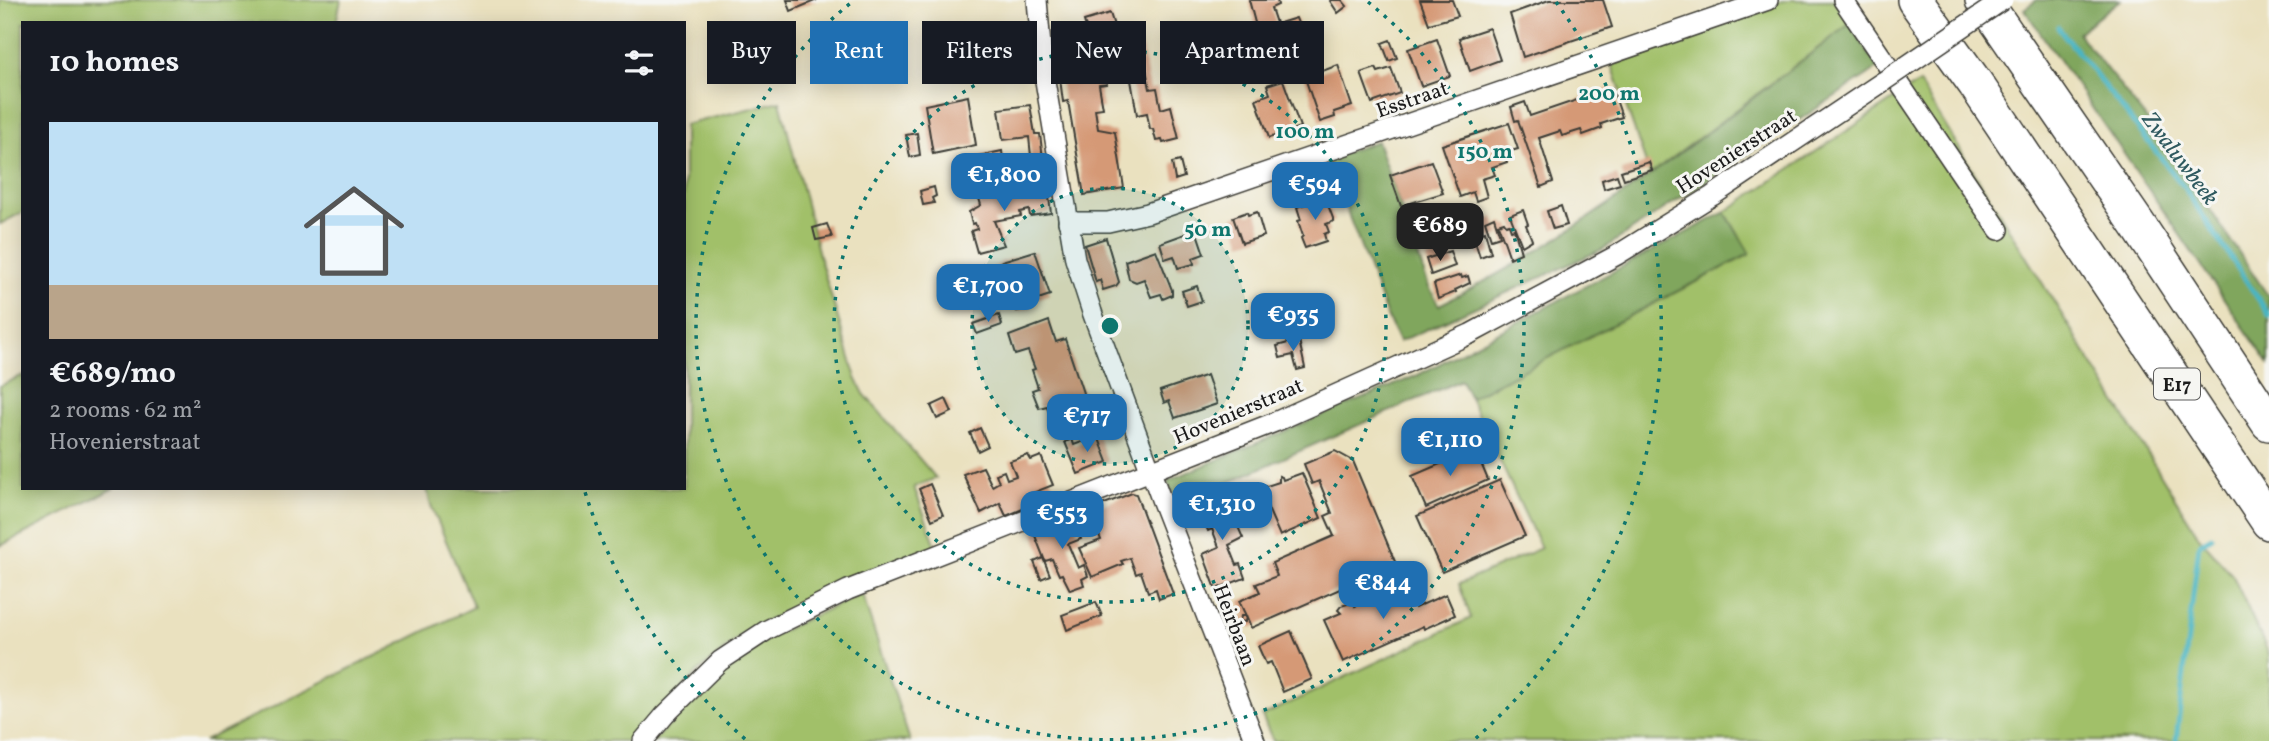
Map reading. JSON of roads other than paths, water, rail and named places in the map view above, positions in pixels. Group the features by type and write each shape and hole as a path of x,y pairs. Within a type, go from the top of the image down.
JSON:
{"highway":[{"name":"E17","path":"1915,0 1975,83 2269,522"},
{"name":"E17","path":"1983,0 2123,202 2269,422"}],"street":[{"name":"Heirbaan","path":"1037,0 1044,69 1075,259 1151,470 1255,741"},
{"name":"Esstraat","path":"1068,222 1108,222 1148,214 1768,0"},
{"path":"1843,0 1999,230"},
{"name":"Hovenierstraat","path":"643,741 665,715 720,661 767,629 849,590 1275,422 1470,334 1617,255 1712,196 2003,0"}],"waterway":[{"name":"Zwaluwbeek","path":"2058,27 2183,186 2269,315"},
{"name":"Zwaluwbeek","path":"2176,741 2199,544 2212,537"}]}
